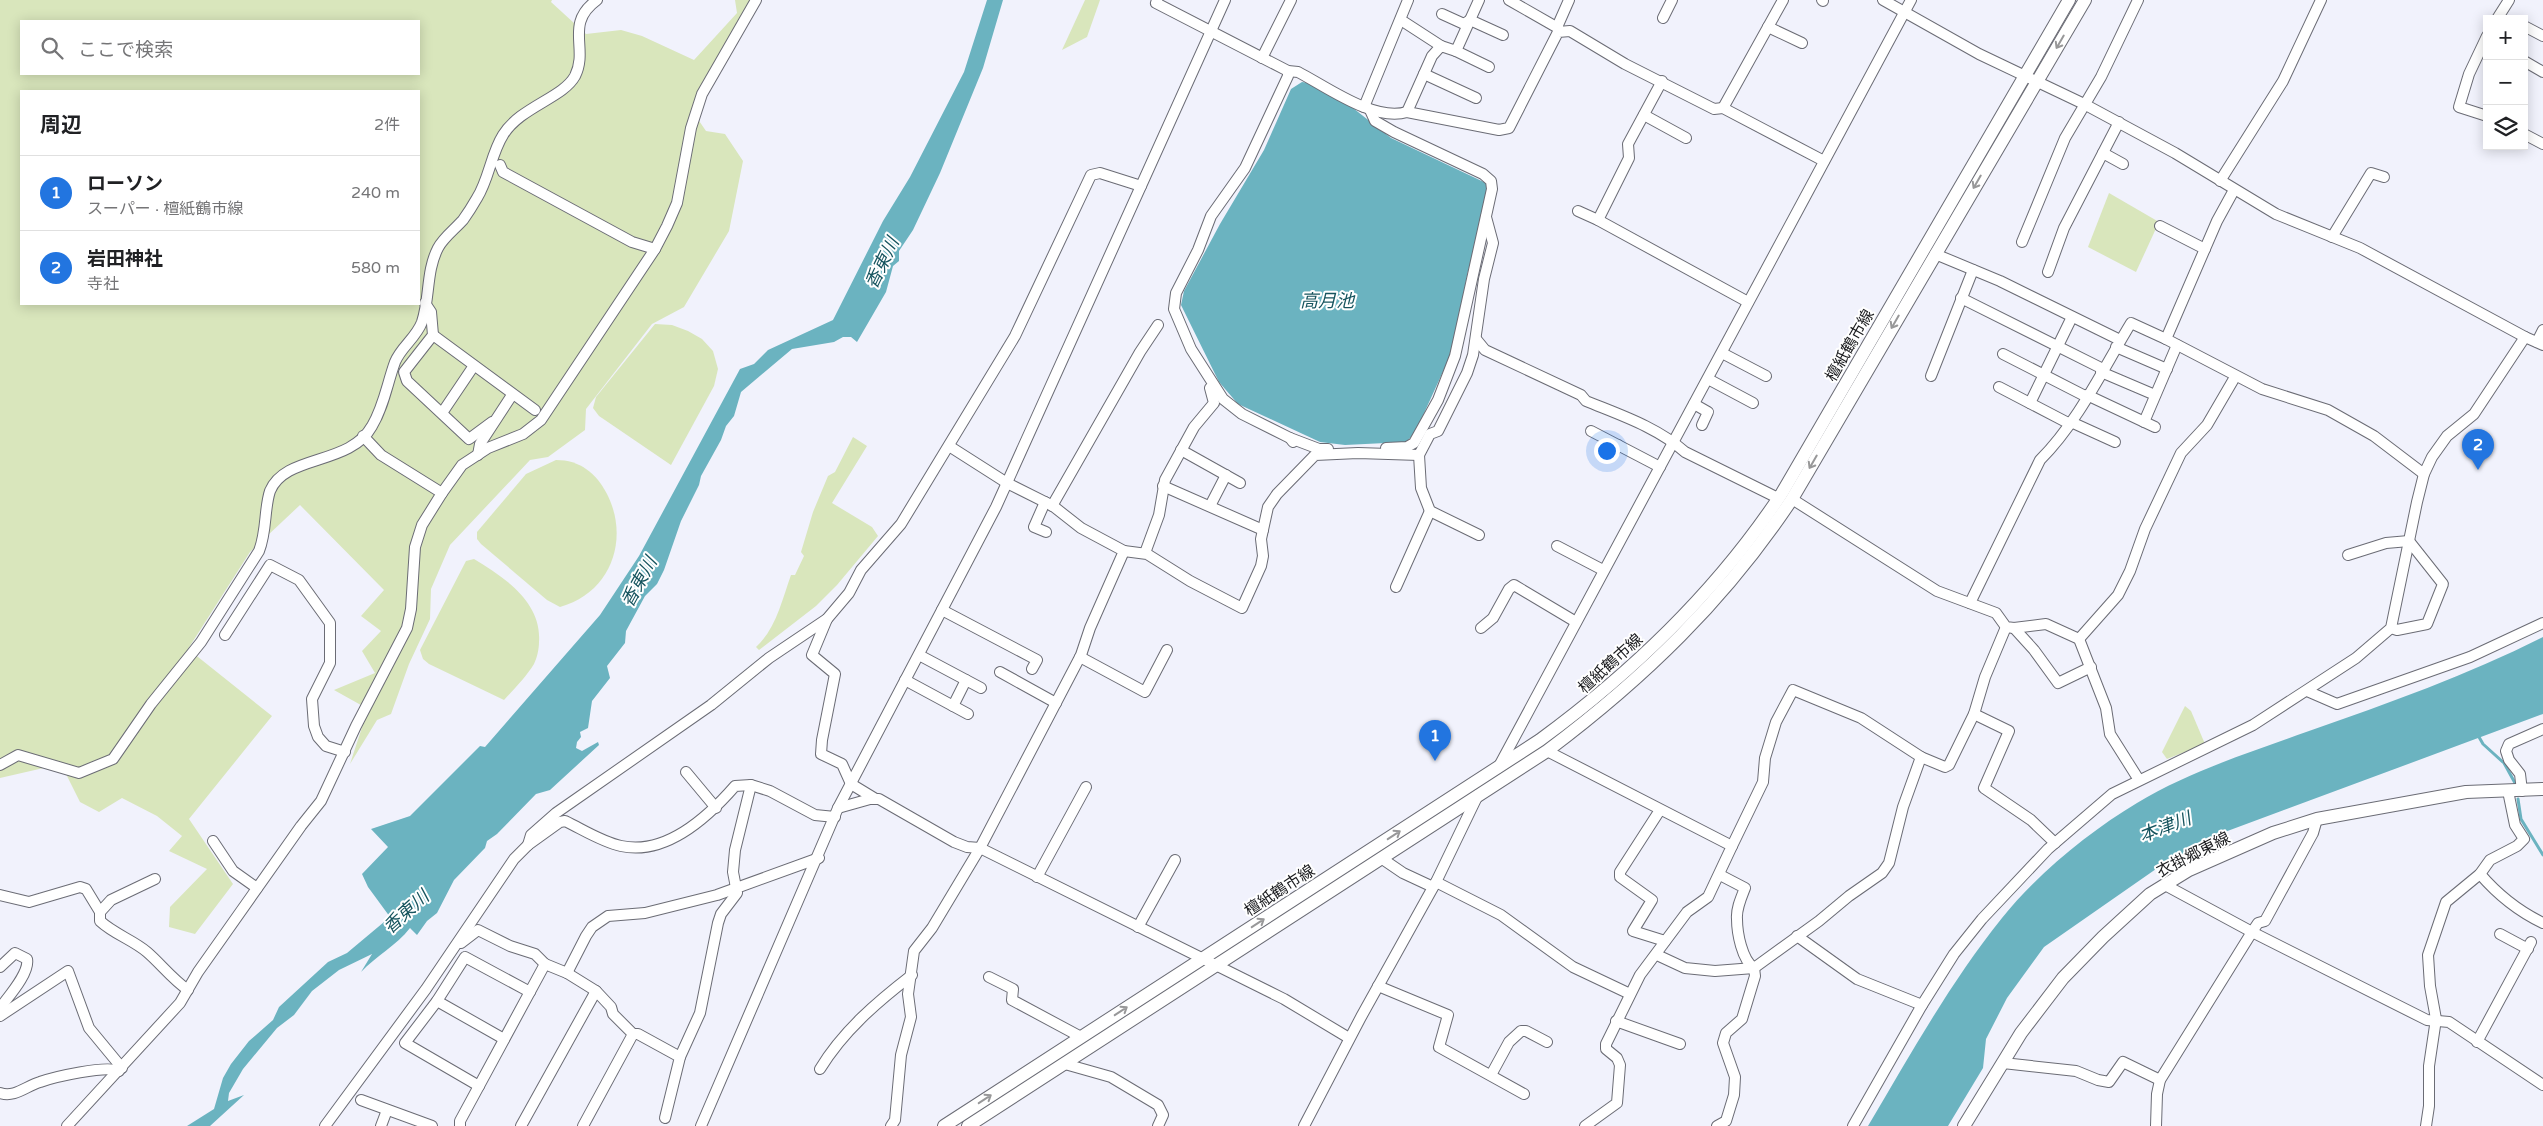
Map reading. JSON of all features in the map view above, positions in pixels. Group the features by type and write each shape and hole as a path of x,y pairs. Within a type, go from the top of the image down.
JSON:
{"main road":[{"name":"檀紙鶴市線","path":"944,1126 1499,766 1585,707 1671,630 1756,532 1778,498 2069,0"},
{"name":"檀紙鶴市線","path":"968,1126 1547,751 1635,682 1681,636 1732,581 1766,539 1792,499 2085,0"},
{"name":"衣掛郷東線","path":"1964,1126 2036,1012 2064,978 2103,937 2150,894 2189,870 2273,833 2317,820 2466,792 2543,789"}],"street":[{"path":"0,765 18,755 80,773 113,760 151,704 201,642 260,550 264,538 270,491 282,475 298,466 331,458 355,444 371,429 381,407 396,360 416,335 422,320 431,267 438,247 463,220 479,195 502,135 513,121 563,88 575,77 579,64 580,21 584,12 597,0"},
{"path":"67,1126 161,1025 188,990 301,826 321,801 407,628 411,609 415,547 422,525 462,465 488,448 523,434 541,420 655,249 677,203 691,128 702,94 756,0"},
{"path":"1157,0 1156,3 1210,33 1288,71 1298,72 1367,109 1396,115 1407,112 1499,130 1509,128 1558,30 1569,0"},
{"path":"701,1126 819,858 836,812 1007,483 1225,0"},
{"path":"1367,109 1408,0"},
{"path":"1456,51 1479,0"},
{"path":"1509,0 1558,30 1570,31 1625,64 1662,81 1714,109 1723,108 1824,161"},
{"path":"1663,18 1672,0"},
{"path":"1723,108 1783,0"},
{"path":"1883,0 1904,14 2024,76 2037,80 2119,122 2175,153 2276,214 2360,248 2524,337 2540,343 2543,330"},
{"path":"1304,1126 1349,1038 1434,884 1477,796 1499,766 1911,0"},
{"path":"2022,242 2061,147 2106,68 2138,0"},
{"path":"2220,181 2283,81 2322,0"},
{"path":"2500,15 2509,0"},
{"path":"1262,58 1286,3"},
{"path":"1442,14 1464,24 1470,20"},
{"path":"1470,20 1503,35"},
{"path":"1404,22 1441,46 1489,67"},
{"path":"1768,27 1802,43"},
{"path":"2528,28 2543,36"},
{"path":"2483,45 2459,107 2483,115"},
{"path":"1407,112 1432,56 1441,46"},
{"path":"2528,64 2543,72"},
{"path":"1288,71 1288,76 1245,168 1211,216 1176,293 1174,309 1191,349 1208,378 1231,407 1290,438 1318,449 1358,453 1419,455"},
{"path":"1424,74 1476,98"},
{"path":"1598,220 1629,158 1628,144 1662,81"},
{"path":"1290,438 1295,445 1315,455 1358,453 1370,449 1406,447 1414,443 1438,400 1455,356 1492,189 1491,181 1487,177 1394,132 1375,120 1367,109"},
{"path":"1644,115 1686,138"},
{"path":"2048,272 2064,228 2119,122"},
{"path":"2528,136 2543,144"},
{"path":"2103,153 2124,164"},
{"path":"500,165 503,172 623,238 655,249"},
{"path":"528,845 531,835 556,813 711,705 769,658 827,619 849,593 861,570 901,524 1015,336 1091,175 1100,173 1141,186"},
{"path":"2332,237 2371,173 2384,177"},
{"path":"2166,339 2205,248 2234,190"},
{"path":"1578,211 1598,220 1748,302"},
{"path":"1479,535 1430,511 1421,488 1419,455 1430,434 1438,431 1467,373 1476,338 1484,278 1493,243 1486,217"},
{"path":"2160,226 2205,248"},
{"path":"1935,254 2072,317 2118,344 2167,369"},
{"path":"1930,376 1972,270"},
{"path":"1962,298 2155,395"},
{"path":"425,303 431,312 433,336 404,372 407,381 469,439 492,422"},
{"path":"2030,403 2072,317"},
{"path":"1970,603 2040,460 2057,444 2071,423 2131,323 2177,344 2262,390 2328,410 2374,436 2424,474"},
{"path":"1046,532 1034,527 1158,325"},
{"path":"433,336 473,367 535,410"},
{"path":"1853,1126 1922,1005 1954,954 1982,919 2055,843 2112,794 2253,725 2356,658 2391,628 2424,474 2439,445 2474,414 2524,337"},
{"path":"1476,338 1485,350 1581,395 1586,401 1636,422 1673,442 1685,452 1778,498"},
{"path":"2144,422 2177,344"},
{"path":"1722,353 1766,376"},
{"path":"2003,354 2155,427"},
{"path":"442,413 473,367"},
{"path":"2079,639 2118,595 2130,571 2144,529 2181,453 2207,426 2236,377"},
{"path":"1145,553 1160,514 1164,486 1194,427 1214,403 1208,378"},
{"path":"1708,379 1753,402"},
{"path":"1999,387 2114,442"},
{"path":"478,455 480,444 492,422 512,395"},
{"path":"1694,404 1708,412 1702,425"},
{"path":"1592,431 1660,467"},
{"path":"363,436 381,455 442,493"},
{"path":"1612,455 1618,445"},
{"path":"949,446 1007,483 1049,504 1081,528 1124,551 1145,553 1190,581 1242,608 1261,566 1263,556 1261,539 1268,507 1277,494 1315,455"},
{"path":"1181,450 1240,482"},
{"path":"1210,506 1226,475"},
{"path":"1164,486 1263,530"},
{"path":"1792,499 1937,591 1996,613 2034,650 2058,683 2091,667"},
{"path":"1396,587 1430,511"},
{"path":"2348,554 2386,543 2409,541"},
{"path":"2391,628 2397,630 2426,624 2443,584 2409,541"},
{"path":"1557,546 1603,570"},
{"path":"891,1126 894,1120 901,1055 911,1017 908,994 914,951 932,928 980,848 1080,657 1090,628 1124,551"},
{"path":"225,635 270,565 299,580 330,623 330,663 312,699 314,726 318,737 326,746 345,752"},
{"path":"1481,628 1493,618 1509,589 1514,585 1576,622"},
{"path":"942,610 1037,660 1032,669"},
{"path":"827,619 812,655 835,674 821,754 842,764 851,784 954,842 967,847 980,848 1284,999 1349,1038"},
{"path":"2010,627 2046,624 2079,639 2106,708 2110,734 2139,780"},
{"path":"2307,691 2336,704 2478,654 2543,624"},
{"path":"1585,1126 1617,1103 1620,1065 1617,1058 1606,1049 1606,1044 1640,975 1688,912 1708,898 1763,782 1765,758 1776,722 1793,690 1861,718 1921,757 1945,767 1949,765 1974,714 1985,677 2010,627"},
{"path":"1080,657 1145,692 1166,650"},
{"path":"919,655 982,688"},
{"path":"1000,672 1056,703"},
{"path":"905,680 968,714"},
{"path":"953,706 966,680"},
{"path":"1974,714 2009,731 1984,788 2031,820 2055,843"},
{"path":"2522,791 2520,774 2509,760 2506,751 2509,744 2543,729"},
{"path":"1547,751 1732,846"},
{"path":"1657,955 1685,968 1715,971 1754,968 1882,873 1889,863 1903,807 1921,757"},
{"path":"686,772 716,808"},
{"path":"325,1126 388,1041 514,859 528,845 565,821 621,846 646,846 668,840 691,828 716,808 735,786 751,785 770,791 814,815 836,812 874,798"},
{"path":"665,1118 680,1057 700,1013 718,923 736,890 733,872 735,850 751,785"},
{"path":"1037,877 1086,787"},
{"path":"2426,1126 2429,1066 2436,1020 2430,986 2428,955 2446,902 2480,874 2490,860 2517,846 2524,839 2515,825 2508,791"},
{"path":"1660,810 1620,872 1620,877 1652,900 1633,931 1665,941"},
{"path":"2156,1126 2157,1094 2160,1080 2252,932 2258,923 2265,921 2312,833 2317,820"},
{"path":"213,841 233,872 257,888"},
{"path":"567,973 592,927 608,916 645,913 736,890 819,858"},
{"path":"1381,858 1403,873 1434,884 1501,916 1572,967 1630,994"},
{"path":"1138,927 1174,860"},
{"path":"2480,874 2493,889 2514,906 2543,923"},
{"path":"1717,1126 1726,1121 1734,1095 1735,1078 1723,1043 1726,1034 1742,1019 1755,976 1754,968 1749,964 1744,955 1737,919 1744,888 1720,875"},
{"path":"100,912 111,900 155,879"},
{"path":"2165,885 2252,932 2427,1020 2449,1022 2543,1085"},
{"path":"0,895 29,902 80,887 86,889 100,912 100,921 111,931 146,951 174,980 188,990"},
{"path":"456,943 462,943 478,930 510,946 535,954 545,964 567,973 596,991 611,1007 613,1014 633,1034 638,1034 680,1057"},
{"path":"2477,1042 2530,946 2500,934"},
{"path":"1797,936 1857,979 1922,1005"},
{"path":"0,966 15,953 25,958 28,964 18,983 0,1008"},
{"path":"479,1086 405,1043 437,1001 465,957 530,992"},
{"path":"460,1126 460,1122 545,964"},
{"path":"0,1016 68,971 89,1028 120,1069"},
{"path":"820,1069 834,1046 882,999 912,975"},
{"path":"989,976 1013,989 1012,1000 1081,1037"},
{"path":"1378,986 1448,1015 1439,1047 1524,1094"},
{"path":"521,1126 596,991"},
{"path":"437,1001 504,1039"},
{"path":"1616,1022 1680,1044"},
{"path":"1492,1075 1509,1042 1521,1030 1547,1042"},
{"path":"583,1126 633,1034"},
{"path":"2003,1063 2076,1072 2109,1082 2123,1062 2160,1080"},
{"path":"1066,1064 1111,1077 1158,1106 1163,1115 1158,1126"},
{"path":"0,1093 16,1094 41,1081 97,1069 120,1069"},
{"path":"361,1100 432,1126"},
{"path":"381,1126 387,1110"}],"green space":[{"path":"0,0 552,0 551,2 586,34 621,30 642,36 694,60 737,13 735,0 750,0 700,91 693,112 706,131 725,134 743,161 729,231 684,307 652,324 586,409 585,430 548,457 530,460 450,545 431,589 430,619 409,664 391,714 377,720 350,764 368,709 334,690 375,673 362,651 381,631 361,616 384,590 300,505 250,552 188,649 272,716 189,819 233,884 195,934 169,927 170,907 207,869 169,851 182,836 157,816 122,798 99,812 80,802 61,764 0,778"},
{"path":"1085,0 1100,0 1087,37 1062,50"},
{"path":"2109,193 2159,222 2136,272 2088,247"},
{"path":"655,324 672,325 702,339 713,351 718,369 714,386 671,465 599,416 593,408 596,397"},
{"path":"853,437 867,446 832,503 872,527 878,536 837,585 816,606 759,650 756,647 769,632 791,575 795,575 804,556 801,552 813,512 828,476 835,472"},
{"path":"556,460 573,462 580,465 598,480 607,494 614,511 617,529 616,546 611,562 603,577 592,590 578,600 560,607 547,600 477,539 477,532 526,474"},
{"path":"474,559 497,574 519,592 528,603 538,628 539,648 534,664 504,700 429,664 423,659 420,650 466,561"},
{"path":"2185,706 2191,711 2205,744 2167,759 2162,752"}],"water":[{"name":"香東川","path":"987,0 1003,0 983,68 940,173 913,230 899,251 899,261 893,266 886,292 857,342 851,337 843,337 834,342 792,349 741,392 734,416 726,426 681,521 664,570 657,584 645,596 626,631 625,643 607,666 610,678 592,701 588,728 580,732 581,737 577,742 576,748 582,751 598,742 599,745 550,790 536,794 497,834 487,841 485,848 454,880 437,913 427,921 417,935 410,928 399,940 361,972 372,954 339,970 312,991 294,1015 277,1028 243,1069 229,1093 228,1101 244,1095 210,1126 187,1126 214,1109 223,1078 231,1064 249,1041 273,1020 279,1007 328,962 347,953 390,917 368,887 362,874 388,847 371,829 410,816 480,746 485,747 600,615 639,556 740,369 754,364 768,350 833,320 883,221 910,177 964,72"},
{"name":"高月池","path":"1302,82 1309,83 1353,108 1391,138 1488,184 1488,200 1468,271 1451,354 1415,433 1406,442 1345,445 1320,442 1238,404 1219,382 1181,305 1184,291 1220,224 1264,150 1291,89"},
{"name":"本津川","path":"2543,637 2543,714 2214,836 2156,869 2044,947 2007,998 1986,1039 1983,1068 1948,1126 1868,1126 1915,1046 1983,943 2002,918 2031,886 2083,840 2119,814 2178,781 2243,755 2428,688 2486,664"}],"waterway":[{"path":"2479,737 2483,744 2504,763 2515,783"},
{"path":"2518,799 2521,819 2543,855"}],"place":[{"name":"岩田神社","path":"2478,470"},
{"name":"ローソン","path":"1435,761"}]}
